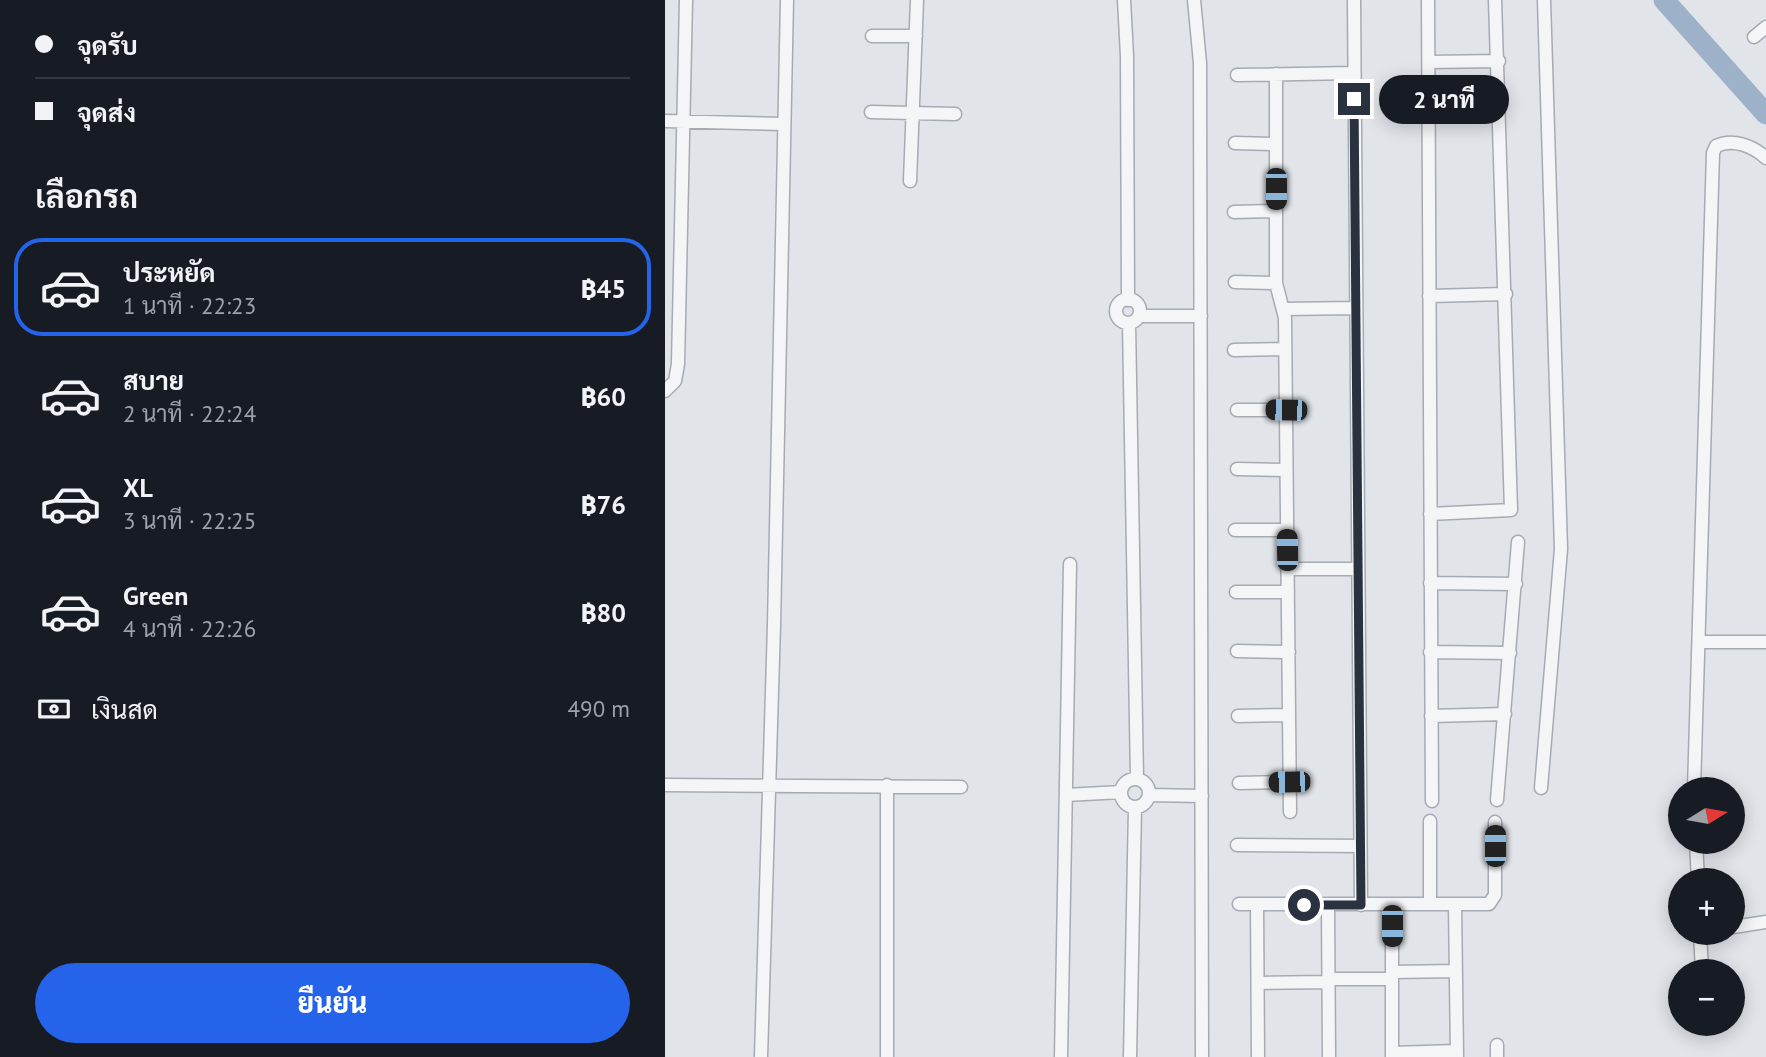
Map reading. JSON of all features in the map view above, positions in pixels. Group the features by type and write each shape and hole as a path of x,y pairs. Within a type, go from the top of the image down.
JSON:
{"street":[{"path":"665,391 675,381 678,364 686,121 686,0"},
{"path":"761,1057 786,0"},
{"path":"910,181 917,0"},
{"path":"1124,0 1127,56 1128,300"},
{"path":"1193,0 1200,63 1202,1057"},
{"path":"1354,0 1361,905"},
{"path":"1428,0 1432,801"},
{"path":"1430,514 1511,510 1495,0"},
{"path":"1541,788 1561,549 1543,0"},
{"path":"1754,37 1766,27"},
{"path":"872,36 916,36"},
{"path":"1429,62 1499,61"},
{"path":"1237,75 1354,73"},
{"path":"1276,74 1276,283 1283,309 1285,349 1290,812"},
{"path":"871,112 955,114"},
{"path":"665,121 783,124"},
{"path":"1235,143 1276,144"},
{"path":"1694,777 1713,153 1716,146 1730,143 1758,151 1766,158"},
{"path":"1234,212 1276,211"},
{"path":"1235,282 1276,283"},
{"path":"1429,296 1506,294"},
{"path":"1137,779 1134,320 1137,304 1128,300 1121,302 1116,313 1118,318 1134,320 1201,316"},
{"path":"1283,309 1355,308"},
{"path":"1234,350 1285,349"},
{"path":"1237,410 1286,410"},
{"path":"1237,469 1286,470"},
{"path":"1235,530 1287,530"},
{"path":"1497,800 1518,542"},
{"path":"1061,1057 1070,564"},
{"path":"1287,569 1358,569"},
{"path":"1430,583 1516,584"},
{"path":"1237,592 1288,592"},
{"path":"1699,642 1766,642"},
{"path":"1237,651 1289,652"},
{"path":"1430,652 1510,653"},
{"path":"1431,716 1505,714"},
{"path":"1238,716 1289,715"},
{"path":"1137,779 1145,783 1149,795 1144,804 1135,808 1123,801 1121,792 1124,784 1137,779"},
{"path":"1239,783 1289,782"},
{"path":"665,785 961,787"},
{"path":"887,785 887,1057"},
{"path":"1066,795 1121,792"},
{"path":"1149,795 1202,796"},
{"path":"1131,1057 1135,808"},
{"path":"1430,821 1430,904"},
{"path":"1240,904 1489,904 1493,901 1495,822"},
{"path":"1237,845 1360,846"},
{"path":"1257,904 1258,1057"},
{"path":"1392,905 1392,1055 1457,1054 1455,904"},
{"path":"1328,905 1329,1057"},
{"path":"1745,925 1766,922"},
{"path":"1258,983 1456,971"}],"waterway":[{"path":"1664,0 1766,114"}],"route":[{"path":"1304,905 1361,905 1354,99"}]}
